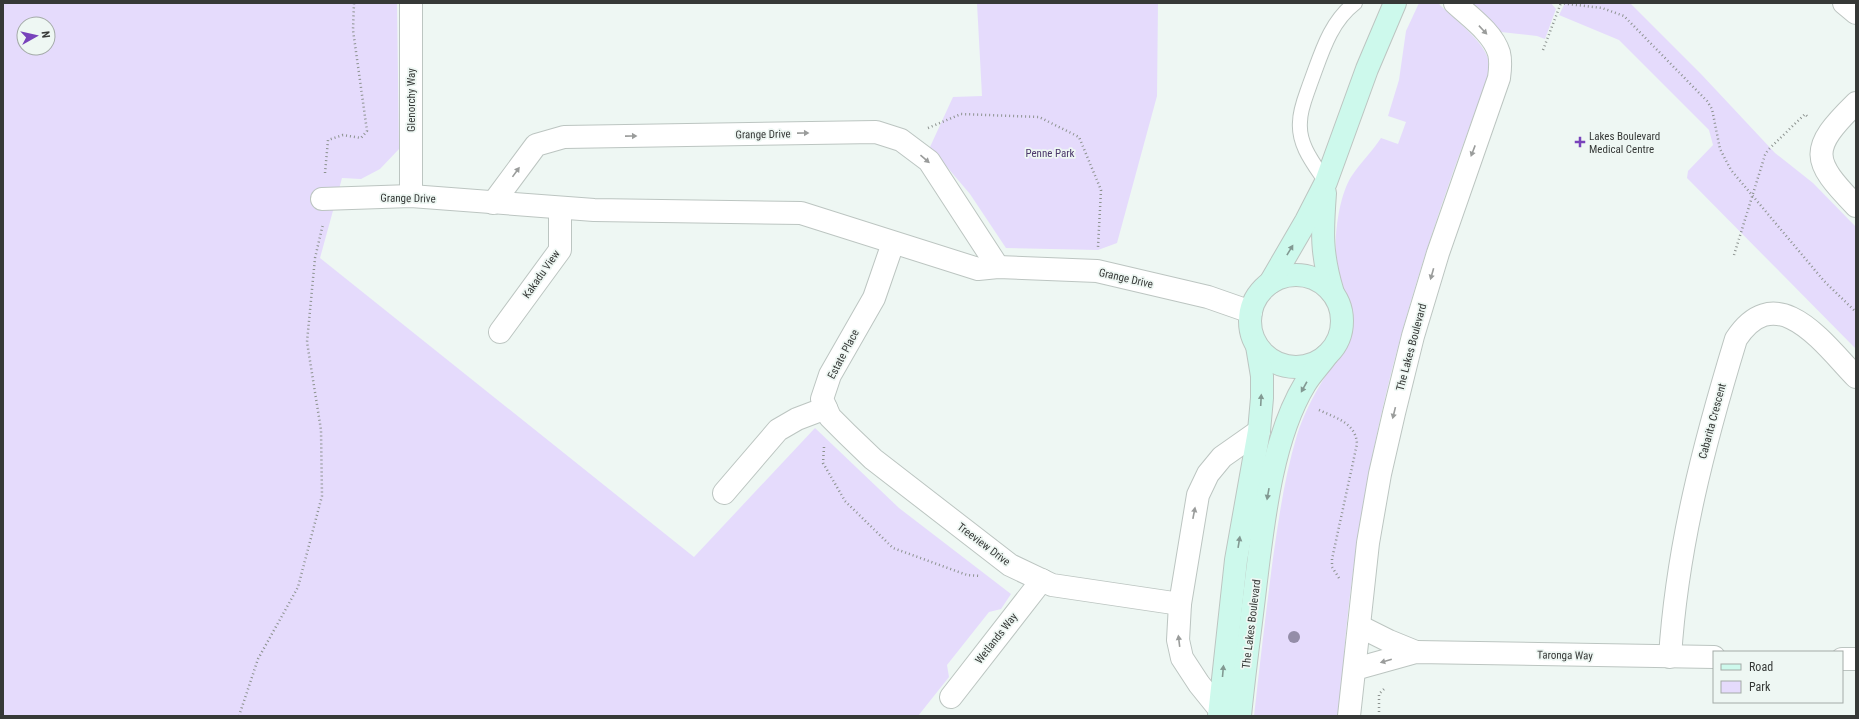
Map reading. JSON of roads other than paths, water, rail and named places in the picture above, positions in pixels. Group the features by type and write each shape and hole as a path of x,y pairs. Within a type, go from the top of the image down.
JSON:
{"street":[{"name":"Glenorchy Way","path":"410,3 411,196"},
{"path":"1270,283 1306,221 1326,182 1367,69 1395,3"},
{"name":"The Lakes Boulevard","path":"1349,716 1363,586 1380,474 1413,336 1438,253 1499,78 1499,53 1494,44 1486,33 1455,3"},
{"path":"1856,103 1827,134 1822,150 1822,162 1825,171 1834,183 1856,206"},
{"name":"Grange Drive","path":"493,203 536,145 564,137 876,132 901,140 929,161 998,267"},
{"path":"1326,182 1322,237 1325,267 1333,293 1339,305 1342,318 1340,332 1335,345 1327,355 1313,364 1298,367 1282,365 1268,358 1257,346 1251,329 1251,312 1261,291 1270,283 1282,277 1296,275 1310,277 1323,283 1333,293"},
{"name":"Grange Drive","path":"322,199 411,196 560,208 801,213 978,269 998,267 1097,271 1208,297 1251,312"},
{"name":"Kakadu View","path":"500,332 560,250 560,208"},
{"name":"Estate Place","path":"826,408 822,399 830,375 874,298 893,243"},
{"name":"Cabarita Crescent","path":"1670,657 1673,607 1682,546 1716,404 1736,339 1742,330 1760,316 1774,314 1790,316 1811,330 1856,377"},
{"name":"The Lakes Boulevard","path":"1220,713 1236,560 1259,431 1262,376 1257,346"},
{"name":"The Lakes Boulevard","path":"1240,716 1268,491 1277,456 1296,402 1305,384 1327,355"},
{"path":"724,493 778,430 797,419 826,408"},
{"name":"Treeview Drive","path":"826,408 830,417 873,458 1010,565 1052,585 1180,604"},
{"name":"The Lakes Boulevard","path":"1220,713 1182,658 1178,640 1180,604 1198,495 1208,474 1222,457 1259,431"},
{"name":"Wetlands Way","path":"951,696 1042,580"},
{"name":"Taronga Way","path":"1359,626 1416,652"},
{"name":"Taronga Way","path":"1355,669 1416,652 1713,657"},
{"path":"1843,659 1856,659"}],"lane":[{"path":"1326,182 1307,155 1302,138 1300,122 1304,103 1324,44 1336,23 1347,9 1355,3"}],"place":[{"name":"Lakes Boulevard Medical Centre","path":"1580,142"}],"park label":[{"name":"Penne Park","path":"1050,153"}]}
